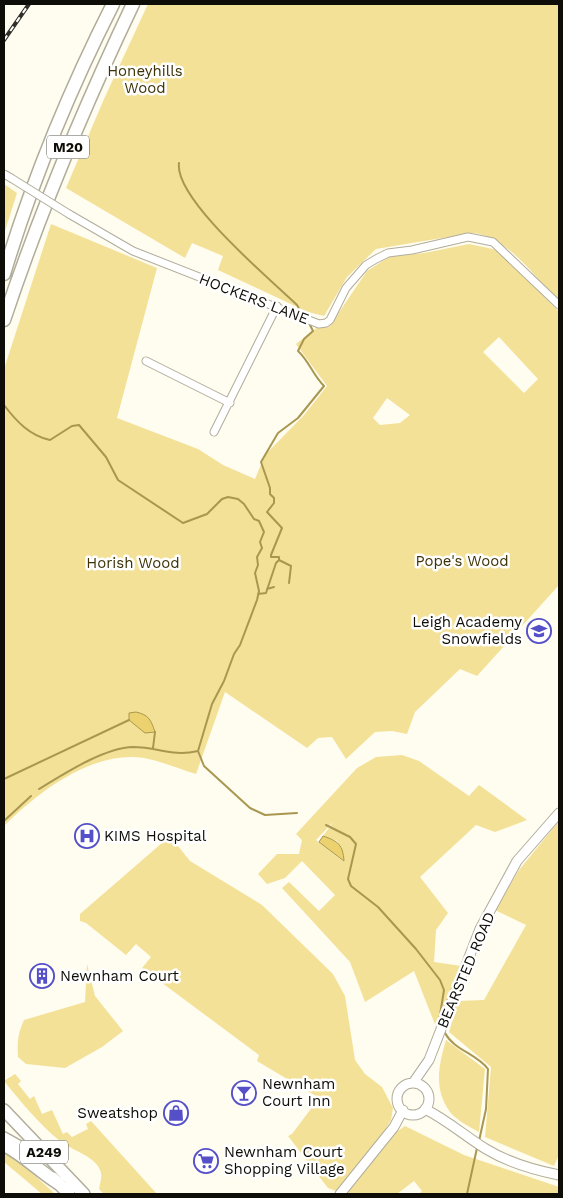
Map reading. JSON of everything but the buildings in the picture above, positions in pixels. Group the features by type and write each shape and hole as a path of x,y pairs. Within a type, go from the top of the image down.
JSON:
{"highway":[{"name":"M20","path":"4,274 20,219 50,141 84,62 113,4"},
{"name":"M20","path":"4,320 68,148 96,80 133,4"},
{"name":"A249","path":"4,1110 84,1194"},
{"name":"A249","path":"4,1138 20,1147 69,1194"},
{"path":"4,1145 16,1152 39,1172 58,1183"}],"street":[{"name":"HOCKERS LANE","path":"4,174 133,251 319,324 326,323 346,288 366,265 376,259 388,253 412,250 468,237 494,242 559,305"},
{"path":"214,432 277,306"},
{"path":"146,361 230,403"},
{"name":"BEARSTED ROAD","path":"413,1083 429,1060 480,929 517,862 559,813"},
{"path":"413,1083 423,1086 428,1094 425,1108 414,1114 403,1110 398,1103 398,1094 404,1086 413,1083"},
{"path":"425,1108 445,1119 486,1149 506,1160 559,1175"},
{"path":"340,1194 394,1127 403,1110"}],"green space":[{"name":"Honeyhills Wood","path":"148,4 559,4 559,302 520,259 508,249 497,241 472,233 376,249 347,277 324,316 308,312 218,270 223,256 192,243 185,258 66,188 104,99"},
{"path":"4,184 17,193 4,234"},
{"path":"51,224 157,268 117,418 198,449 223,465 255,479 265,455 304,415 327,386 296,344 319,326 329,327 367,271 389,257 424,253 469,244 493,249 504,255 559,312 559,585 477,676 460,669 415,712 407,734 392,731 375,732 346,759 332,737 318,738 307,748 225,692 196,774 144,758 125,757 105,760 86,767 50,787 4,826 4,369","holes":["499,337 538,379 524,393 483,352","387,398 410,415 400,423 380,425 373,418"]},
{"path":"402,755 419,761 469,796 479,785 527,820 495,832 476,825 420,877 448,913 436,930 434,962 461,966 436,1027 414,971 365,1002 350,962 282,888 289,882 319,911 335,895 302,861 285,878 267,884 258,874 277,854 299,854 302,840 296,834 357,768 376,757","holes":["334,821 323,836 337,841 343,861 316,840"]},
{"path":"559,821 559,1155 554,1166 485,1137 491,1067 449,1032 458,1001 484,1000 526,925 495,910 519,870"},
{"path":"170,836 190,861 262,905 333,974 345,996 355,1060 365,1074 382,1087 393,1108 391,1120 383,1133 336,1191 328,1188 288,1136 292,1134 319,1098 257,1061 259,1055 142,968 151,957 136,944 126,955 86,923 80,921 80,914"},
{"path":"87,964 95,996 123,1031 102,1047 65,1068 26,1064 18,1057 19,1033 24,1020 85,1002"},
{"path":"446,1040 485,1069 479,1132 463,1123 450,1112 441,1094 439,1076"},
{"path":"15,1074 21,1081 18,1084 30,1099 34,1096 42,1114 52,1110 63,1134 67,1132 72,1137 88,1129 86,1124 91,1121 157,1194 104,1194 99,1189 101,1175 97,1165 52,1134 30,1113 4,1081"},
{"path":"405,1126 464,1155 559,1187 559,1194 419,1194 422,1191 414,1181 397,1194 346,1194 395,1133"},
{"path":"4,1152 19,1161 55,1194 42,1194 4,1162"}],"shaded area":[{"path":"136,712 149,719 155,732 145,733 129,720 129,713"},
{"path":"323,836 339,844 344,861 319,842"}],"waterway":[{"path":"179,163 182,178 192,197 207,217 246,258 297,305 301,312"},
{"path":"289,583 291,566 279,560 279,557 271,557 282,528 267,512 274,503 274,498 270,494 270,488 261,462 278,433 298,418 324,386 298,351 304,339 313,331 310,325"},
{"path":"4,405 24,427 36,435 50,440 72,426 79,425 106,457 118,480 183,523 207,514 222,499 228,497 238,499 244,504 254,519 259,521 264,532 260,542 262,548 257,557 258,565 255,573 259,591 257,600 240,645 234,654 224,681 212,704 198,751 204,766 250,808 265,815 297,813"},
{"path":"258,594 266,593 276,563 279,560"},
{"path":"267,589 274,587"},
{"path":"4,779 129,720"},
{"path":"153,748 155,732"},
{"path":"39,789 72,769 121,748 142,747 180,753 198,751"},
{"path":"5,820 31,796"},
{"path":"326,825 350,837 356,844 348,879 351,886 378,907 416,949 440,980 444,990 439,1021"},
{"path":"445,1033 454,1044 478,1059 488,1069 486,1109 479,1141"},
{"path":"467,1194 477,1148"}],"railway":[{"path":"4,40 29,4"}],"place":[{"name":"Leigh Academy Snowfields","path":"539,631"},
{"name":"KIMS Hospital","path":"87,836"},
{"name":"Newnham Court","path":"42,976"},
{"name":"Newnham Court Inn","path":"244,1093"},
{"name":"Sweatshop","path":"176,1113"},
{"name":"Newnham Court Shopping Village","path":"206,1161"}],"park label":[{"name":"Pope's Wood","path":"462,561"},
{"name":"Horish Wood","path":"133,563"}]}
